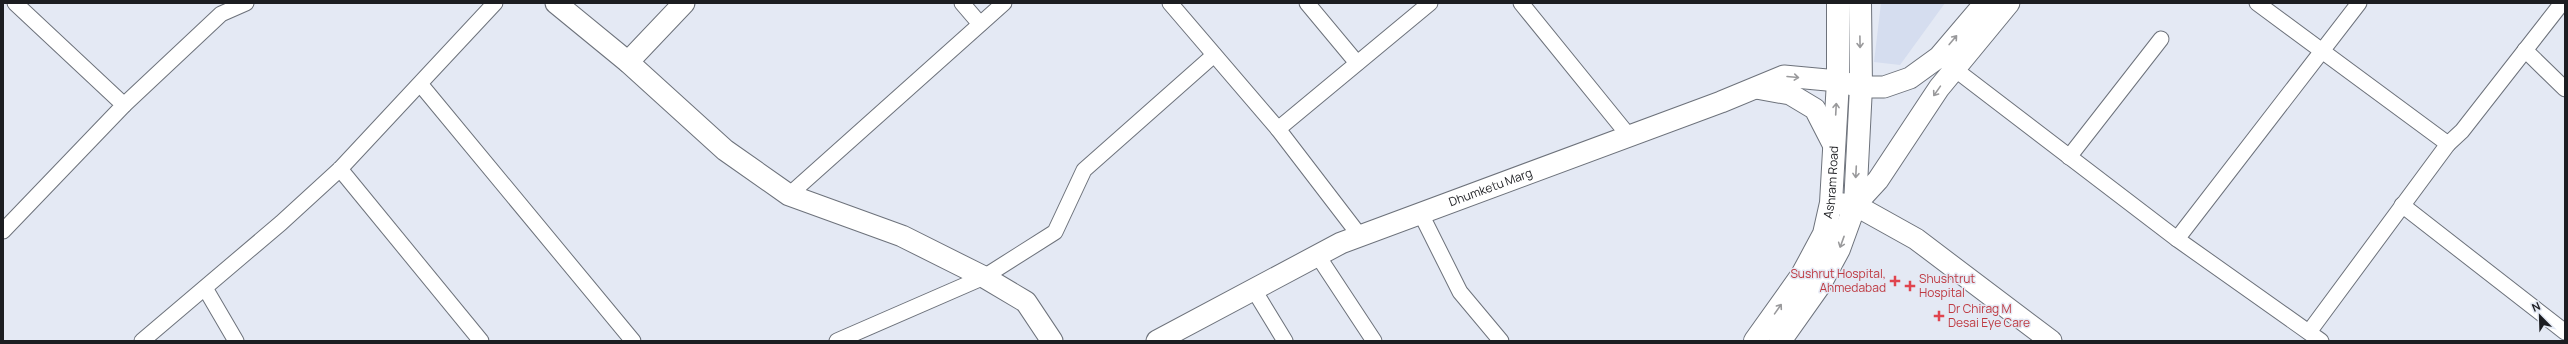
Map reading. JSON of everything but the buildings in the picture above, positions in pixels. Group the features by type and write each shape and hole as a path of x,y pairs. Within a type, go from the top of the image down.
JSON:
{"main road":[{"name":"Ashram Road","path":"1755,341 1802,274 1824,234 1831,203 1838,81 1838,3"},
{"name":"Ashram Road","path":"1780,341 1819,286 1839,248 1855,205 1861,87 1860,3"}],"street":[{"path":"15,3 124,105"},
{"path":"3,231 124,105 221,14 246,3"},
{"path":"142,341 281,223 340,169 421,85 494,3"},
{"path":"556,3 628,62 725,150 788,195 902,236 984,277 1026,302 1052,341"},
{"path":"628,62 684,3"},
{"path":"962,3 980,24"},
{"path":"788,195 1004,3"},
{"path":"1170,3 1278,129 1360,236"},
{"path":"1307,3 1357,63"},
{"path":"1278,129 1430,3"},
{"path":"1521,3 1629,136"},
{"path":"1855,205 1878,180 1947,62 1985,3"},
{"path":"1947,62 2009,3"},
{"path":"2257,3 2448,144"},
{"path":"2177,239 2321,51 2360,3"},
{"path":"2309,332 2448,144 2462,131 2562,3"},
{"path":"2069,157 2161,39"},
{"path":"2525,50 2565,89"},
{"path":"837,341 984,277 1056,232 1084,170 1214,55"},
{"path":"1947,62 2177,239 2321,341"},
{"name":"Dhumketu Marg","path":"1157,341 1318,256 1360,236 1629,136 1784,76 1838,81 1861,87 1884,87 1910,78 1947,62"},
{"path":"421,85 632,341"},
{"path":"1756,88 1790,94 1815,109 1834,146"},
{"path":"340,169 481,341"},
{"path":"1831,203 1855,205 1916,239 2051,341"},
{"path":"2402,205 2565,332"},
{"path":"1420,214 1460,292 1501,341"},
{"path":"1318,256 1374,341"},
{"path":"205,288 236,341"},
{"path":"1254,290 1285,341"}],"shaded area":[{"path":"1881,3 1945,3 1900,65 1874,62"}],"place":[{"name":"Sushrut Hospital, Ahmedabad","path":"1895,281"},
{"name":"Shushtrut Hospital","path":"1910,286"},
{"name":"Dr Chirag M Desai Eye Care","path":"1939,316"}]}
